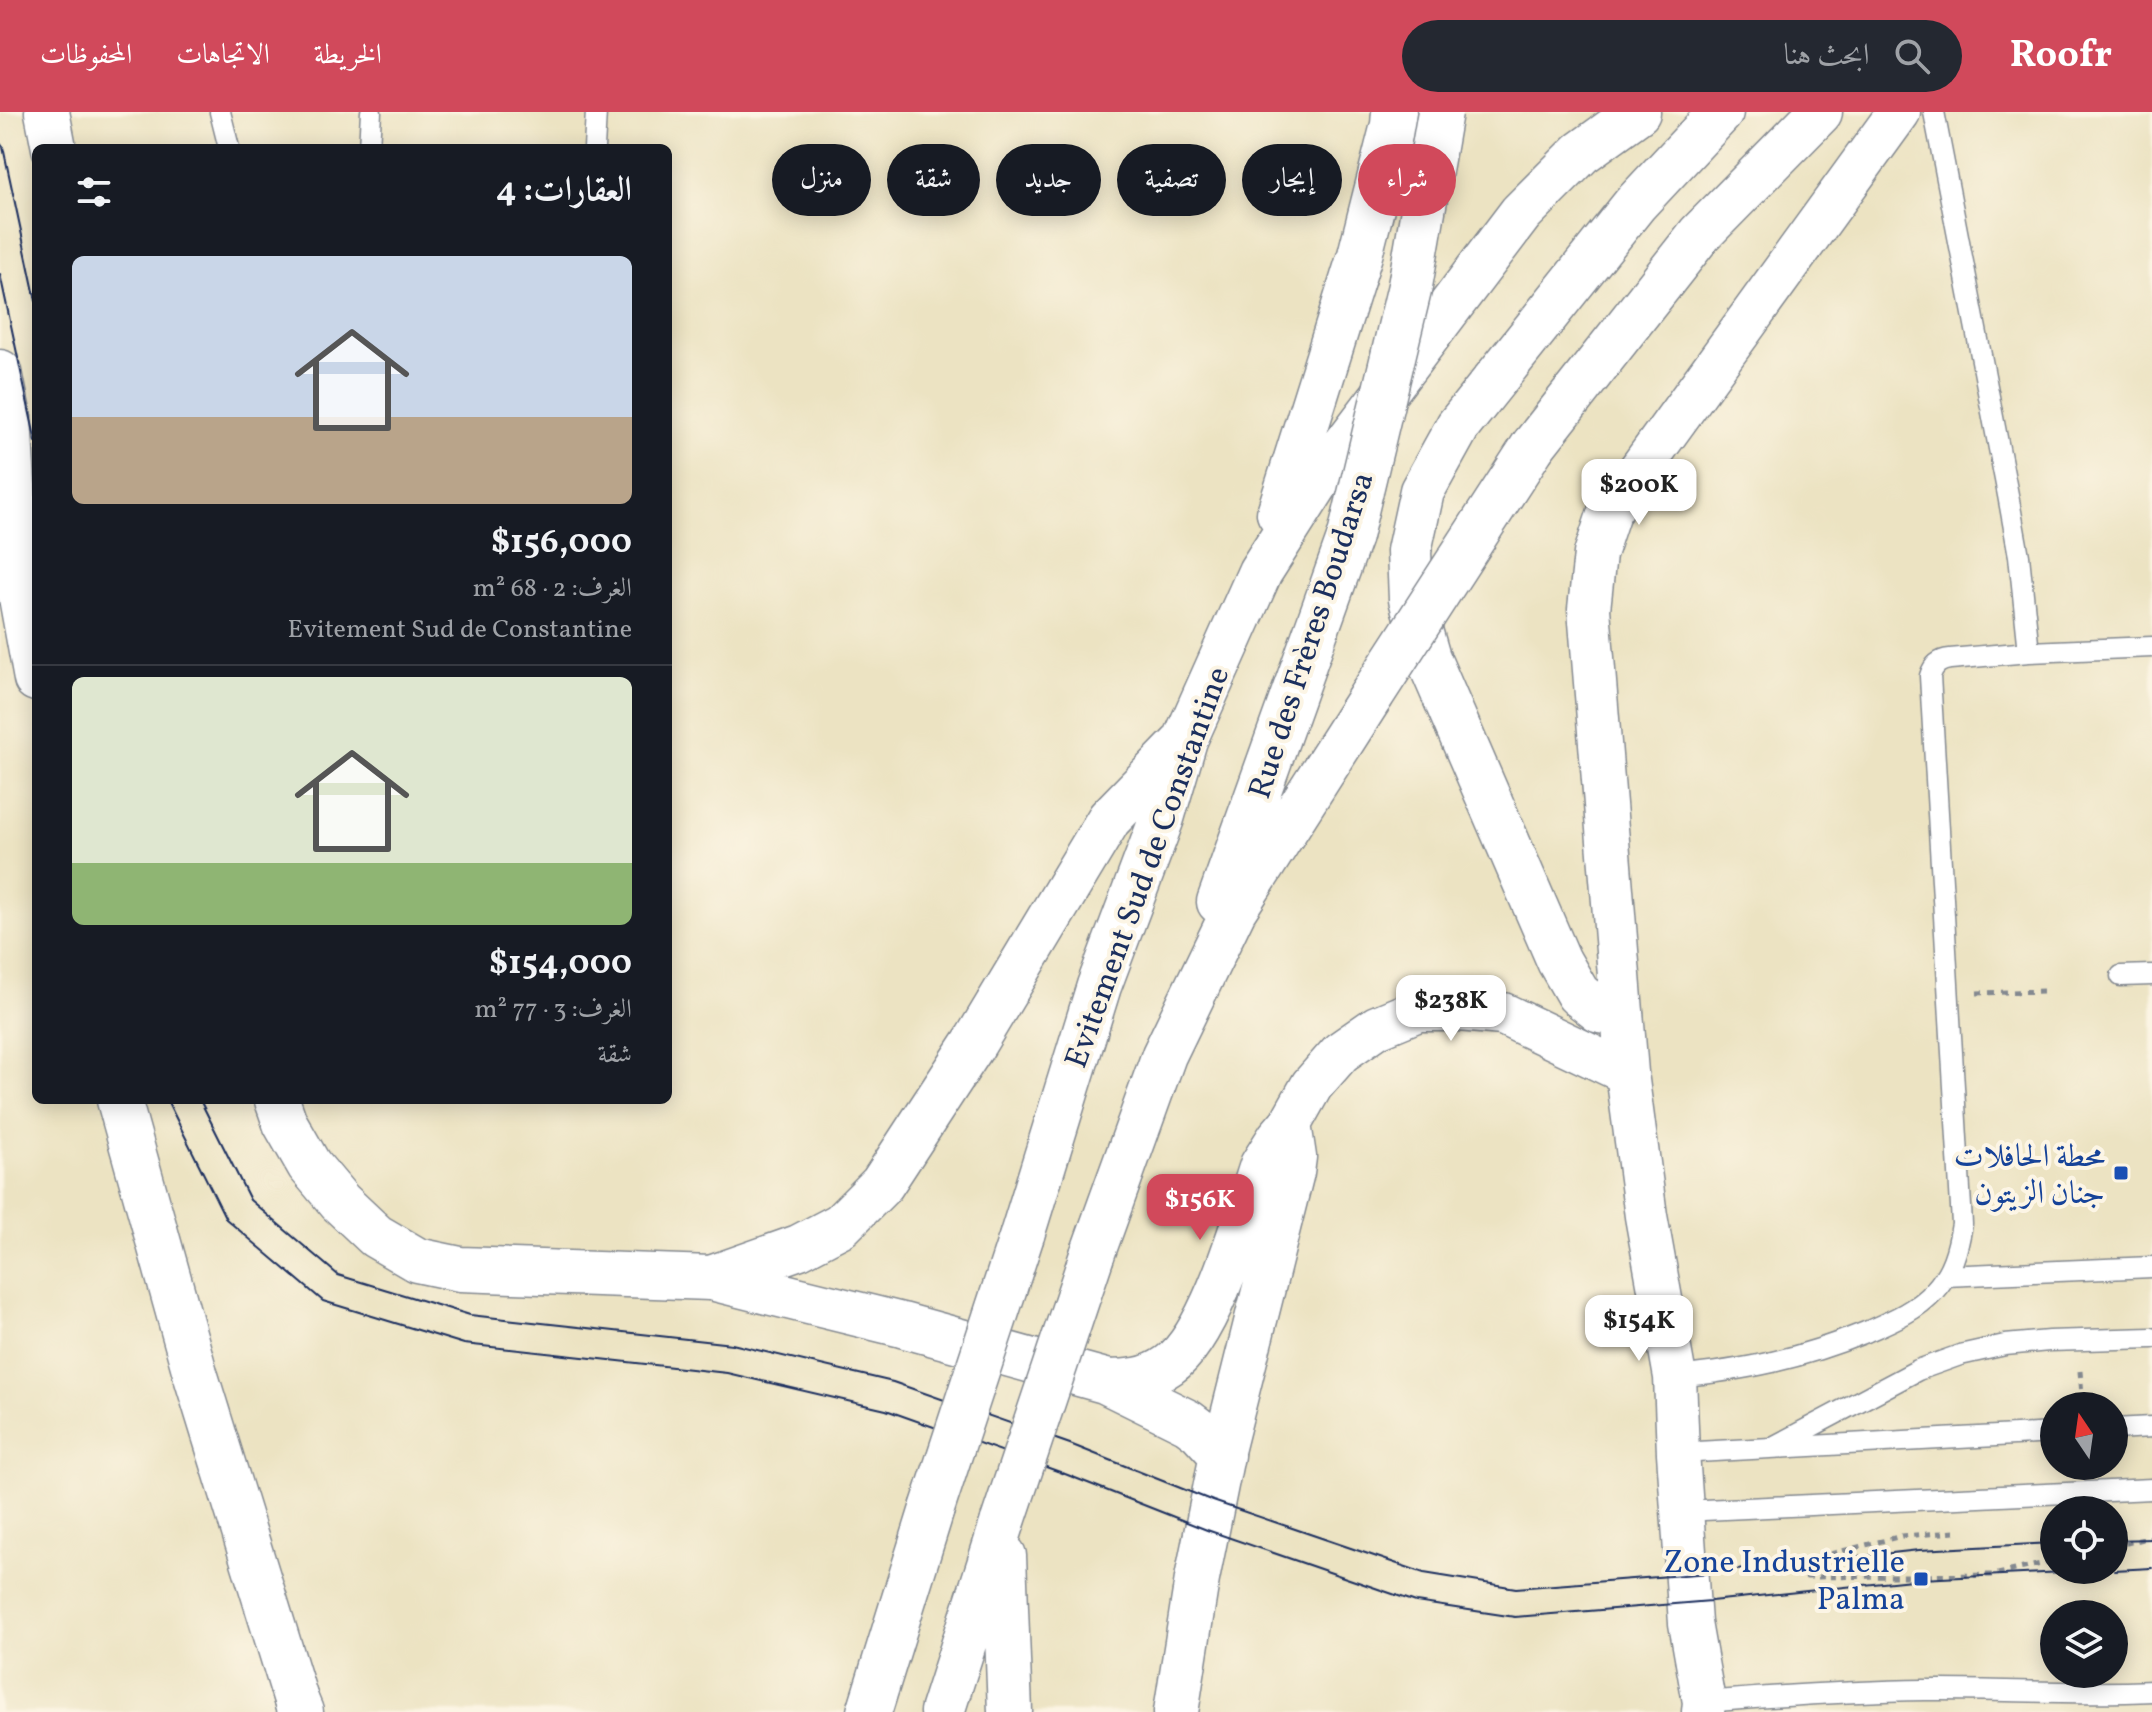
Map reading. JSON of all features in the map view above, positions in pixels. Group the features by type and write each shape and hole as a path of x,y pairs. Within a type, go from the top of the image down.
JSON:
{"main road":[{"path":"47,112 53,144"},
{"path":"1260,572 1360,255 1394,112"},
{"name":"Rue des Frères Boudarsa","path":"1164,1055 1350,536 1410,286 1440,112"},
{"name":"Evitement Sud de Constantine","path":"869,1712 1099,986 1162,818 1185,740 1260,572 1318,481 1521,213 1581,153 1638,112"},
{"path":"1621,1014 1600,1011 1578,994 1559,961 1428,658 1411,599 1409,551 1422,491 1458,426 1635,204 1721,112"},
{"path":"942,1712 1092,1255 1164,1055 1234,910 1533,446 1699,235 1820,112"},
{"path":"0,372 9,418 19,586 32,657"},
{"path":"711,1278 799,1247 841,1225 882,1184 975,1042 1109,819 1185,740"},
{"path":"120,1104 195,1373 299,1708"},
{"path":"278,1104 285,1123 309,1165 340,1202 376,1236 417,1260 460,1269 711,1278 902,1325 1105,1381 1188,1422 1222,1455 1197,1579 1176,1712"},
{"path":"1003,1521 1010,1712"}],"street":[{"path":"1704,1707 1690,1623 1675,1377 1646,1216 1621,1014 1589,609 1595,554 1609,512 1899,112"},
{"path":"1105,1381 1150,1377 1172,1364 1187,1347 1217,1294 1261,1165 1290,1124 1312,1085 1341,1052 1377,1027 1418,1010 1503,1014 1627,1073"},
{"path":"1222,1455 1293,1172 1295,1157 1290,1124"}],"lane":[{"path":"220,112 228,144"},
{"path":"369,144 371,112"},
{"path":"594,144 596,112"},
{"path":"1934,112 2019,556 2029,652"},
{"path":"1675,1377 1775,1363 1826,1348 1902,1316 1933,1292 1957,1252 1962,1224 1930,676 1936,664 1943,660 2029,652 2152,647"},
{"path":"2121,976 2152,975"},
{"path":"1945,1276 2152,1267"},
{"path":"1771,1448 1918,1370 1960,1355 2005,1345 2049,1341 2152,1338"},
{"path":"2128,1428 2152,1427"},
{"path":"1678,1453 2040,1434"},
{"path":"1682,1511 2152,1489"},
{"path":"1704,1707 1850,1692 2152,1691"}],"path":[{"path":"1948,994 2045,991"},
{"path":"1902,1536 1806,1560 1807,1577 1993,1575 2040,1564"},
{"path":"2128,1543 2152,1537"}],"tram line":[{"path":"0,143 32,282"},
{"path":"0,274 32,423"},
{"path":"169,1104 226,1219 323,1301 464,1344 727,1373 886,1410 1060,1472 1207,1530 1416,1602 1515,1617 1921,1579 2040,1573"},
{"path":"202,1104 250,1200 338,1275 470,1315 732,1344 893,1382 1070,1444 1213,1501 1424,1573 1516,1588 1709,1573 1919,1550 2040,1544"},
{"path":"2128,1540 2152,1539"},
{"path":"2128,1569 2152,1568"}],"place":[{"name":"محطة الحافلات جنان الزيتون","path":"2121,1173"},
{"name":"Zone Industrielle Palma","path":"1921,1579"}]}
